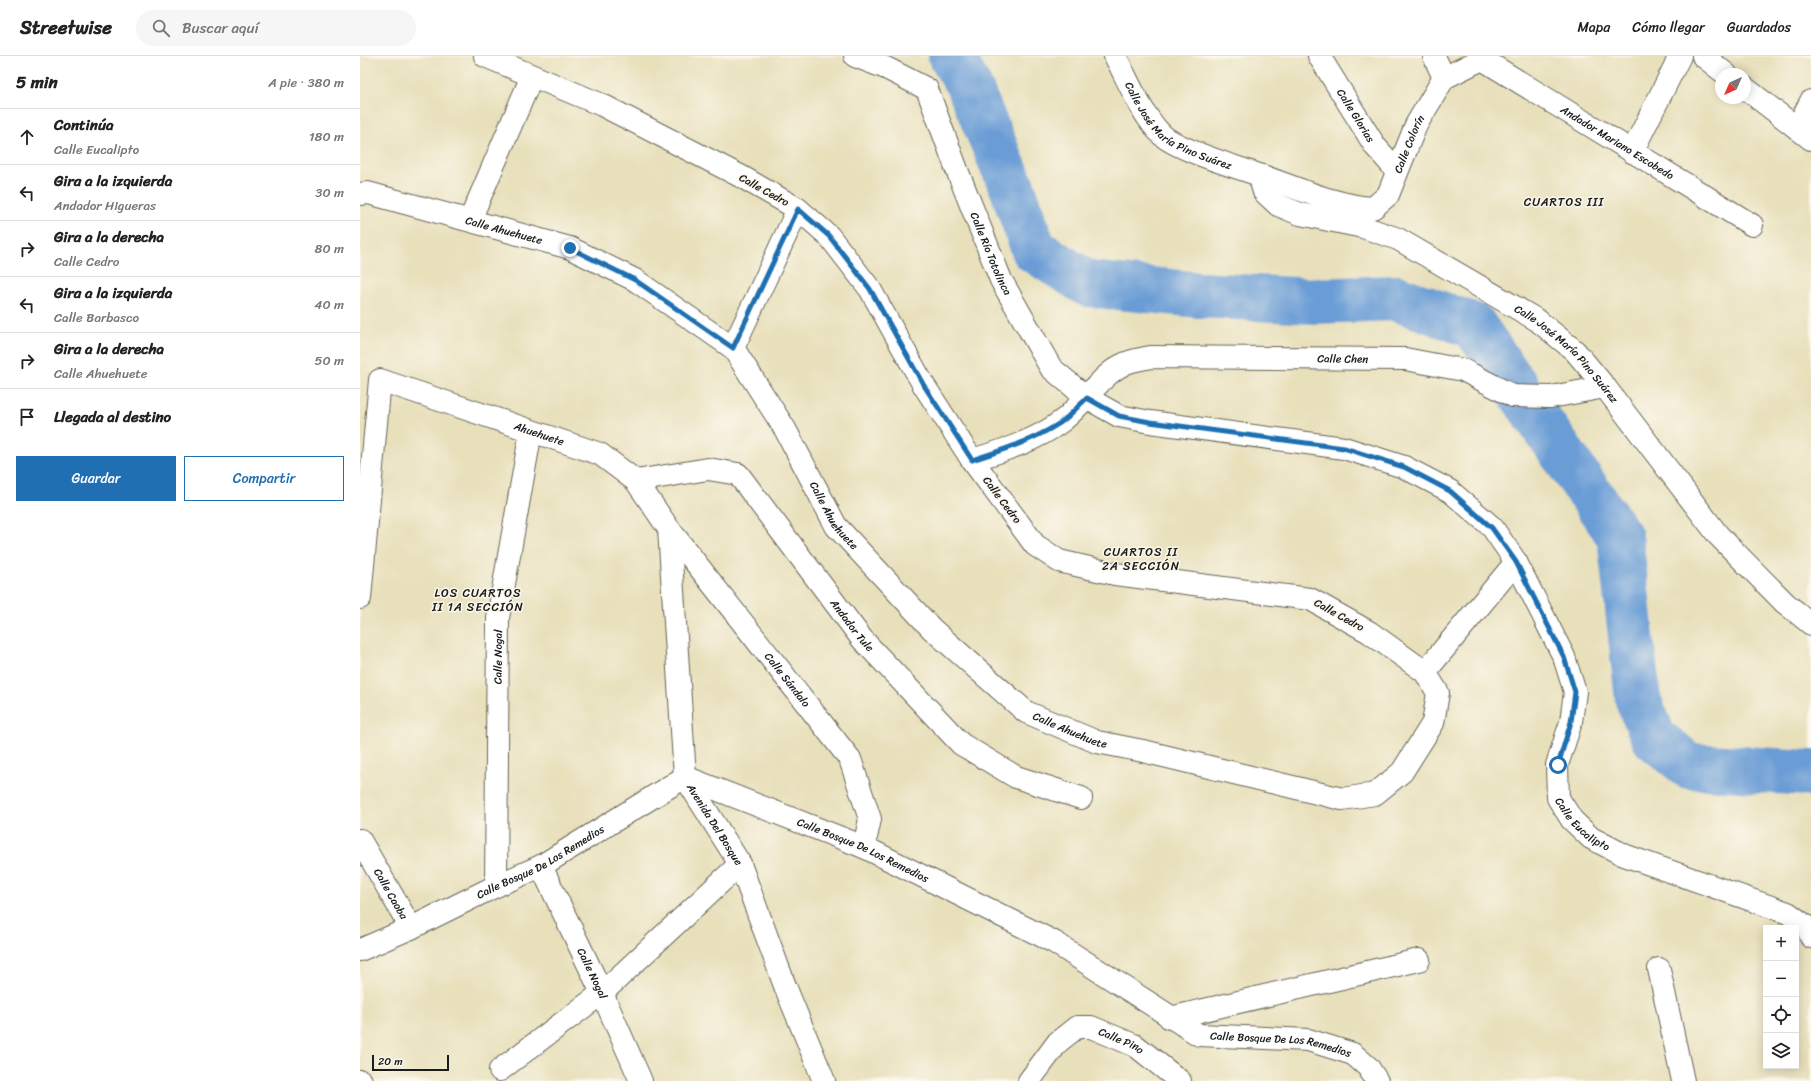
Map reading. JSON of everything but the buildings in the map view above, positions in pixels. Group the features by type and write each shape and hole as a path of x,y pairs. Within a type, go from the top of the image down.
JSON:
{"street":[{"name":"Calle Cedro","path":"485,56 602,105 742,178 798,209 829,236 870,289 923,384 972,460 1035,545 1059,561 1115,574 1310,599 1369,632 1425,672 1438,693 1434,723 1402,772 1375,794 1342,799"},
{"name":"Calle Río Totolinca","path":"855,56 886,68 927,90 1001,280 1051,368 1087,398"},
{"name":"Calle José María Pino Suárez","path":"1115,56 1148,118 1163,136 1183,147 1259,175 1360,208 1373,208"},
{"name":"Calle Glorias","path":"1319,56 1375,146 1397,171"},
{"path":"1434,56 1444,78 1484,58"},
{"path":"1632,152 1680,56"},
{"path":"1703,56 1718,68"},
{"name":"Andador Mariano Escobedo","path":"1484,58 1752,226"},
{"path":"470,220 532,76"},
{"name":"Calle Colorín","path":"1373,208 1388,195 1416,125 1444,78"},
{"path":"1751,93 1804,133 1811,101"},
{"name":"Calle José María Pino Suárez","path":"1259,175 1264,192 1278,205 1300,214 1363,227 1398,239 1537,320 1574,351 1605,386 1718,535 1785,603 1811,624"},
{"name":"Calle Ahuehuete","path":"360,194 368,193 570,248 635,280 733,348 785,429 836,526 932,629 1026,712 1097,742 1143,751 1342,799"},
{"path":"733,348 798,209"},
{"name":"Calle Chen","path":"972,460 1013,447 1061,422 1087,398 1102,380 1122,364 1151,356 1405,359 1463,370 1513,396 1551,397 1605,386"},
{"name":"Ahuehuete","path":"360,598 380,380 600,454 636,481 669,529"},
{"name":"Calle Eucalipto","path":"1087,398 1119,416 1150,422 1344,448 1404,467 1450,491 1492,528 1516,562 1564,657 1575,692 1571,722 1558,765 1558,798 1572,820 1591,838 1624,855 1788,913 1807,927 1811,938"},
{"name":"Calle Nogal","path":"496,886 498,618 531,431"},
{"name":"Andador Tule","path":"636,481 708,468 738,474 862,639 961,744 1016,777 1081,798"},
{"name":"Avenida Del Bosque","path":"669,529 685,777 740,864 785,986 824,1081"},
{"name":"Calle Sándalo","path":"669,529 850,759 870,819 864,847"},
{"path":"1425,672 1516,562"},
{"name":"Calle Bosque De Los Remedios","path":"360,950 541,866 685,777 864,847 1054,942 1170,1018 1199,1035 1308,1040 1353,1054 1373,1074"},
{"name":"Calle Caoba","path":"360,840 410,928"},
{"path":"500,1070 602,993 740,864"},
{"name":"Calle Nogal","path":"541,866 602,993 641,1081"},
{"path":"1170,1018 1419,960"},
{"path":"1659,969 1683,1081"},
{"name":"Calle Pino","path":"1029,1081 1058,1042 1077,1027 1091,1027 1136,1046 1180,1081"}],"waterway":[{"path":"951,56 969,86 1012,187 1034,250 1088,284 1200,295 1314,301 1396,298 1474,326 1620,537 1638,700 1654,738 1689,766 1811,773"}],"district":[{"name":"CUARTOS III","path":"1564,202"},
{"name":"CUARTOS II 2A SECCIÓN","path":"1141,559"},
{"name":"LOS CUARTOS II 1A SECCIÓN","path":"478,600"}],"route":[{"path":"570,248 635,280 733,348 798,209 829,236 870,289 923,384 972,460 1013,447 1038,435 1061,422 1087,398 1119,416 1150,422 1344,448 1404,467 1450,491 1492,528 1516,562 1564,657 1575,692 1571,722 1558,765"}]}
